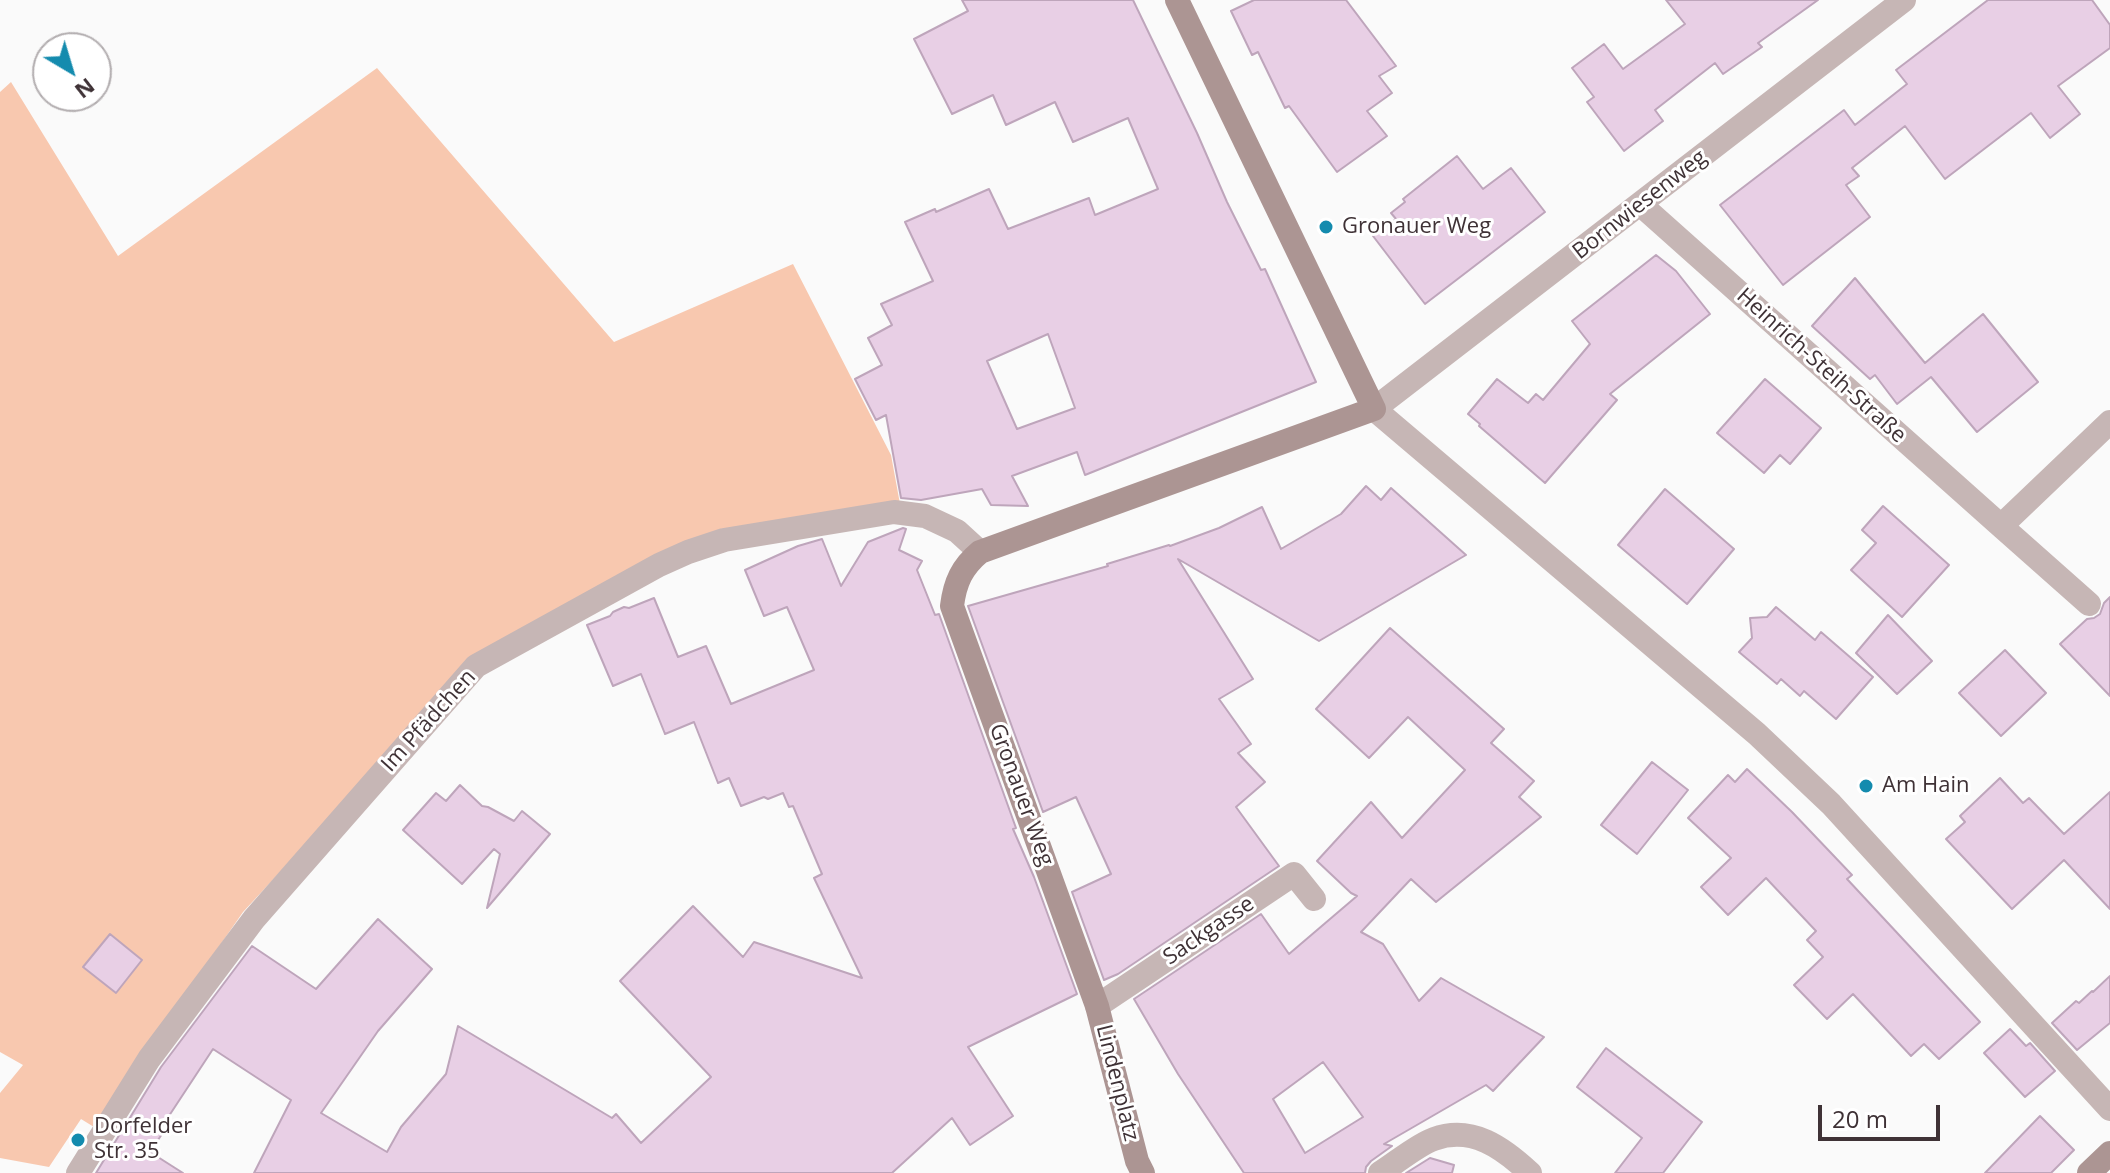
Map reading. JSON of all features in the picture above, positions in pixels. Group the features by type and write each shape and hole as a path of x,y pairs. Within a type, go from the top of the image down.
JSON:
{"street":[{"path":"1177,0 1374,409 1789,764 1837,811 2110,1109"},
{"name":"Bornwiesenweg","path":"1374,409 1904,0"},
{"name":"Heinrich-Steih-Straße","path":"1641,205 2089,604"},
{"path":"980,552 1374,409"},
{"path":"2001,526 2110,422"},
{"name":"Im Pfädchen","path":"78,1173 149,1059 254,919 476,666 659,565 724,540 894,512 925,516 957,531 980,552"},
{"name":"Gronauer Weg","path":"980,552 966,563 952,606 1097,1006"},
{"name":"Sackgasse","path":"1097,1006 1294,874 1314,899"},
{"name":"Lindenplatz","path":"1097,1006 1135,1169"},
{"path":"1380,1173 1432,1139 1454,1134 1495,1144 1530,1173"},
{"path":"2089,1173 2110,1153"}],"shaded area":[{"path":"377,68 614,342 793,264 891,455 900,504 735,528 483,653 243,912 94,1127 81,1119 49,1167 0,1158 0,1093 23,1065 0,1052 0,92 11,82 118,256"}],"building":[{"path":"962,0 1133,0 1227,202 1261,270 1265,269 1316,382 1085,475 1077,452 1012,476 1028,506 991,505 982,489 921,500 901,498 886,415 876,420 855,379 882,365 868,338 892,325 881,304 933,281 905,222 989,189 1008,229 1089,198 1095,215 1158,189 1128,118 1073,142 1055,102 1006,125 993,95 952,114 914,39 968,11","holes":["1048,334 1075,408 1017,429 987,361"]},
{"path":"1254,0 1346,0 1396,66 1379,76 1392,93 1367,111 1387,136 1337,172 1289,106 1285,108 1258,52 1252,55 1231,11"},
{"path":"1666,0 1818,0 1758,43 1762,47 1723,74 1715,63 1655,110 1663,121 1624,151 1587,102 1594,97 1572,68 1604,44 1623,69 1685,24"},
{"path":"1988,0 2092,0 2110,25 2110,48 2058,86 2080,114 2050,138 2031,113 1945,179 1905,126 1852,168 1859,176 1846,185 1870,217 1783,285 1720,205 1844,110 1855,125 1907,84 1896,70"},
{"path":"1457,156 1483,189 1511,168 1545,212 1425,304 1373,236 1396,219 1391,213 1405,202 1403,199"},
{"path":"1656,255 1676,271 1710,314 1610,394 1617,400 1545,483 1468,414 1497,379 1528,403 1536,394 1543,400 1590,344 1572,321"},
{"path":"1855,278 1925,363 1983,314 2038,382 1977,432 1931,377 1897,404 1875,375 1870,379 1812,326"},
{"path":"1765,379 1821,428 1790,464 1780,455 1764,473 1717,433"},
{"path":"1366,486 1381,500 1391,488 1466,555 1319,641 1178,559 1253,679 1219,699 1251,744 1238,753 1265,782 1236,807 1279,866 1118,974 1104,980 1072,892 1111,874 1076,797 1043,812 968,606 1170,546 1219,528 1262,507 1281,549 1341,514"},
{"path":"1665,489 1734,549 1687,604 1618,545"},
{"path":"1883,506 1949,565 1902,617 1851,570 1876,543 1862,530"},
{"path":"906,529 899,550 922,561 917,570 935,615 939,614 1016,828 1013,829 1077,994 968,1047 1013,1116 970,1145 952,1118 892,1173 254,1173 291,1100 213,1049 161,1128 164,1131 150,1152 183,1173 96,1173 161,1067 252,946 316,989 378,919 432,969 378,1031 321,1113 387,1152 401,1127 446,1074 458,1026 612,1118 616,1114 641,1143 711,1077 620,981 693,906 743,957 754,942 862,978 814,878 822,874 793,806 789,807 783,793 741,806 729,778 718,783 694,722 665,734 641,674 613,686 587,625 624,607 654,598 678,657 706,646 731,704 814,670 787,607 764,616 745,570 798,546 822,539 841,586 868,542"},
{"path":"2110,597 2110,696 2060,644 2087,619 2100,614"},
{"path":"1776,607 1815,640 1821,632 1873,677 1836,719 1804,691 1800,696 1781,679 1777,684 1739,652 1752,638 1750,618 1767,617"},
{"path":"1888,615 1932,661 1897,694 1856,653"},
{"path":"1390,628 1504,729 1491,743 1534,781 1519,797 1541,817 1436,902 1411,879 1361,932 1383,944 1419,1001 1441,978 1544,1037 1493,1091 1486,1085 1384,1144 1392,1146 1371,1161 1365,1173 1244,1173 1178,1074 1134,999 1261,914 1289,954 1357,896 1317,861 1371,802 1402,838 1465,770 1408,717 1369,758 1316,709","holes":["1323,1062 1363,1117 1305,1153 1273,1099"]},
{"path":"2005,650 2046,693 2001,736 1959,693"},
{"path":"1652,762 1688,790 1637,854 1601,825"},
{"path":"1747,769 1852,875 1847,879 1980,1022 1939,1059 1924,1044 1911,1056 1853,994 1827,1019 1794,985 1823,957 1807,940 1816,931 1766,878 1728,915 1701,887 1731,858 1688,818 1728,775 1735,782"},
{"path":"2000,778 2023,803 2029,798 2064,834 2110,792 2110,909 2064,860 2012,909 1946,839 1965,822 1960,816"},
{"path":"460,785 482,806 514,821 522,811 550,834 487,908 500,854 494,849 462,884 403,830 436,793 446,801"},
{"path":"110,934 142,960 116,993 83,967"},
{"path":"2110,976 2110,1023 2077,1050 2052,1023"},
{"path":"2010,1029 2026,1046 2030,1043 2055,1071 2025,1097 1984,1053"},
{"path":"1606,1048 1702,1122 1663,1173 1615,1173 1642,1138 1577,1087"},
{"path":"2040,1116 2074,1150 2051,1173 1985,1173"},
{"path":"1430,1158 1454,1165 1452,1173 1406,1173"}],"place":[{"name":"Gronauer Weg","path":"1326,227"},
{"name":"Am Hain","path":"1866,786"},
{"name":"Dorfelder Str. 35","path":"78,1140"}]}
